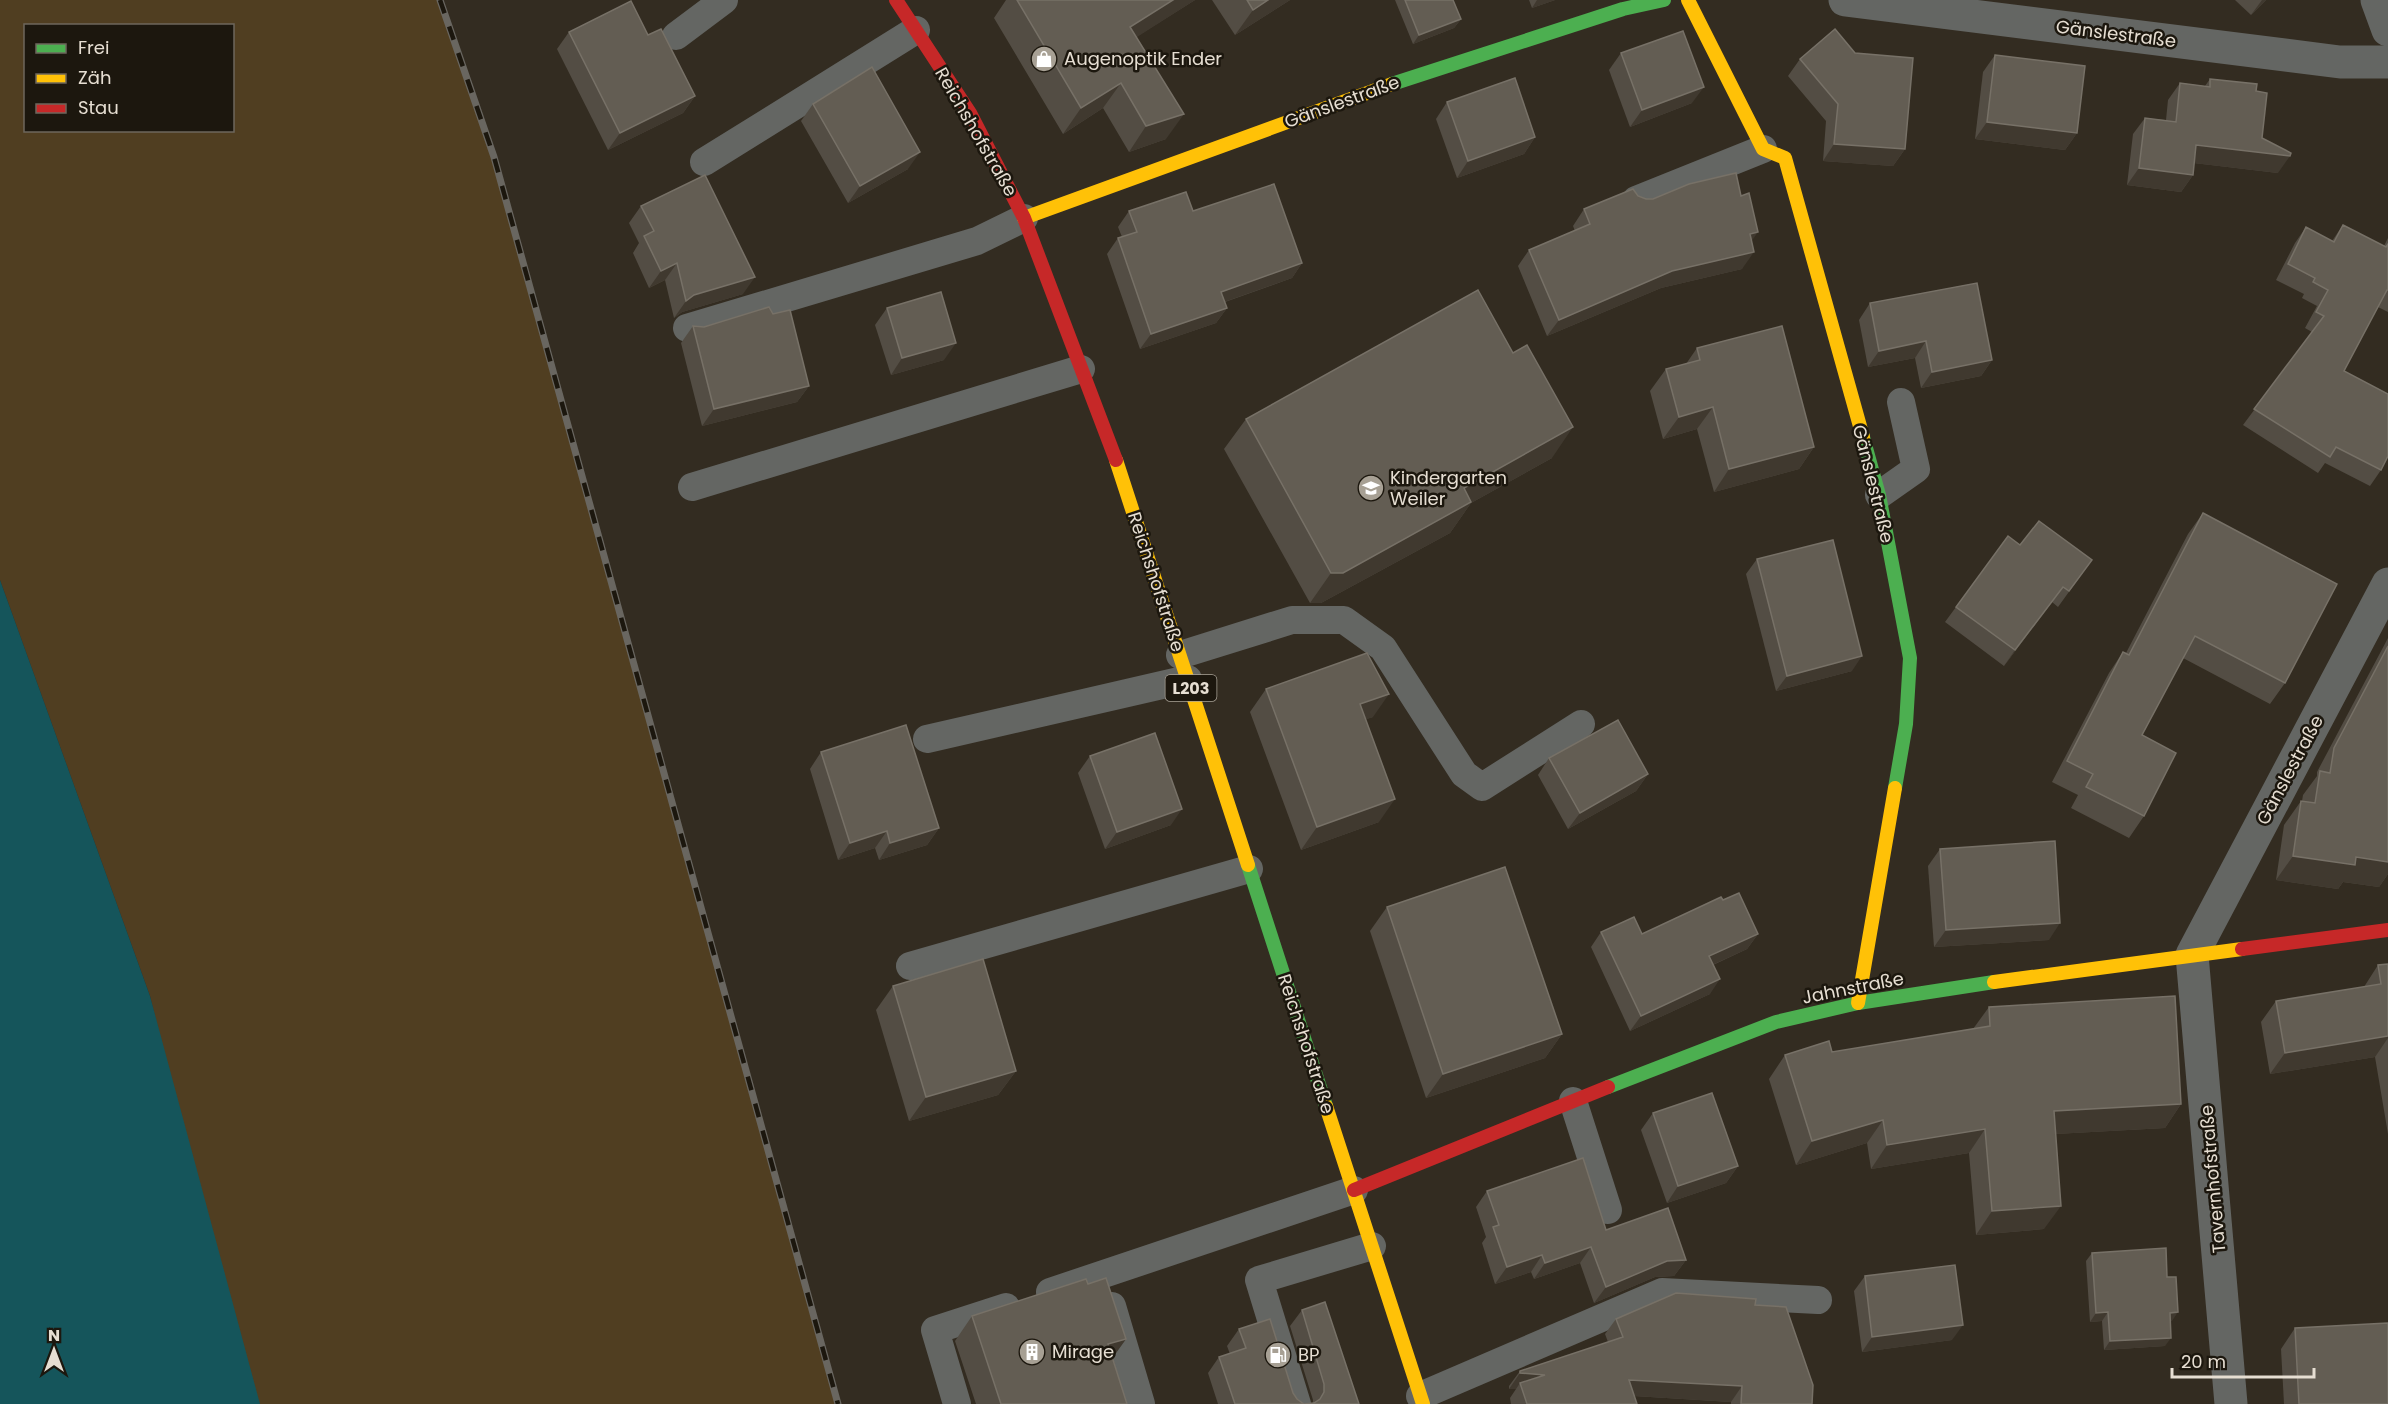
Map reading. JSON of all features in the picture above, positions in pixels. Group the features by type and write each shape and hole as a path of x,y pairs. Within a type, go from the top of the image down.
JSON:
{"street":[{"name":"Reichshofstraße","path":"896,0 970,113 1024,218 1125,485 1422,1400"},
{"name":"Gänslestraße","path":"1024,218 1432,69 1623,9 1664,0"},
{"path":"1688,0 1763,149"},
{"name":"Gänslestraße","path":"1845,0 2340,62 2388,62"},
{"path":"2377,0 2388,30"},
{"name":"Gänslestraße","path":"1763,149 1785,158 1879,495 1910,658 1906,724 1858,1003"},
{"name":"Gänslestraße","path":"2192,955 2388,584"},
{"name":"Jahnstraße","path":"1354,1191 1573,1101 1776,1022 1858,1003 2192,955 2388,930"},
{"name":"Tavernhofstraße","path":"2192,955 2231,1404"}],"lane":[{"path":"676,36 724,0"},
{"path":"704,162 916,30"},
{"path":"1636,200 1763,149"},
{"path":"687,328 977,241 1024,218"},
{"path":"692,487 1081,369"},
{"path":"1879,495 1916,469 1901,402"},
{"path":"927,739 1184,667 1292,620 1344,620 1383,648 1464,774 1482,786 1581,724"},
{"path":"910,966 1249,869"},
{"path":"1573,1101 1608,1210"},
{"path":"957,1404 935,1330 1354,1191"},
{"path":"1298,1404 1259,1280 1372,1246"},
{"path":"1103,1275 1141,1404"},
{"path":"1422,1400 1662,1292 1818,1300"}],"shaded area":[{"path":"0,0 440,0 494,157 838,1404 250,1404 150,996 0,580"}],"water":[{"path":"0,580 150,996 260,1404 0,1404"}],"building":[{"path":"1017,0 1173,0 1130,27 1184,114 1146,126 1121,83 1081,108"},
{"path":"1247,0 1268,0 1253,10"},
{"path":"1405,0 1453,0 1461,19 1419,35"},
{"path":"631,1 648,35 661,29 695,96 620,133 569,32"},
{"path":"1835,29 1855,53 1913,58 1905,149 1834,144 1838,104 1800,59"},
{"path":"1683,31 1704,87 1642,110 1621,53"},
{"path":"1995,55 2085,66 2077,133 1987,122"},
{"path":"872,67 920,152 860,186 813,104"},
{"path":"1515,78 1535,137 1468,161 1447,102"},
{"path":"2210,79 2257,84 2256,91 2267,93 2262,138 2291,153 2290,156 2196,145 2193,175 2139,168 2145,118 2176,122 2180,83 2210,87"},
{"path":"1736,173 1741,196 1749,193 1758,232 1750,234 1754,252 1672,271 1559,320 1529,250 1590,224 1584,209 1633,189 1638,196 1653,199 1689,184"},
{"path":"705,175 755,277 694,295 686,301 677,263 661,271 644,236 654,231 641,206"},
{"path":"1274,184 1302,263 1221,292 1227,308 1151,334 1118,238 1137,232 1129,211 1186,192 1193,211"},
{"path":"2343,225 2386,247 2388,244 2388,290 2344,371 2388,394 2388,456 2381,470 2336,447 2330,457 2254,409 2324,316 2316,312 2328,290 2313,282 2315,278 2288,264 2306,227 2334,242"},
{"path":"1977,283 1992,360 1932,372 1926,341 1879,351 1870,303"},
{"name":"Kindergarten Weiler","path":"1478,290 1513,353 1527,345 1573,427 1464,488 1471,502 1343,573 1331,573 1246,419"},
{"path":"941,292 956,343 902,358 887,308"},
{"path":"769,307 773,314 790,310 809,386 714,409 693,326 704,327"},
{"path":"1782,326 1814,447 1729,469 1713,407 1679,417 1666,369 1700,360 1697,348"},
{"path":"2203,513 2337,584 2285,683 2195,636 2142,735 2176,753 2144,816 2086,787 2093,774 2067,761 2123,652 2129,655"},
{"path":"2039,521 2092,560 2069,591 2063,587 2015,650 1956,607 2008,536 2020,545"},
{"path":"1833,540 1862,656 1787,676 1757,559"},
{"path":"2388,646 2388,862 2356,857 2355,865 2293,856 2301,801 2315,803 2320,771 2330,773 2334,748"},
{"path":"1367,653 1389,694 1360,704 1395,799 1317,827 1266,689"},
{"path":"1618,720 1648,774 1580,813 1549,758"},
{"path":"906,725 939,828 890,843 887,831 850,843 821,752"},
{"path":"1155,733 1182,809 1117,832 1090,756"},
{"path":"2055,841 2060,923 1946,930 1940,849"},
{"path":"1505,867 1562,1034 1443,1074 1387,907"},
{"path":"1739,893 1758,934 1709,956 1720,979 1641,1016 1601,932 1634,917 1642,934 1721,897 1723,900"},
{"path":"983,959 1016,1071 926,1097 893,986"},
{"path":"2388,964 2388,1036 2285,1053 2276,1001 2381,984 2378,965"},
{"path":"2175,996 2181,1104 2054,1111 2061,1206 1992,1211 1985,1129 1887,1145 1883,1120 1812,1141 1785,1055 1829,1041 1832,1052 1990,1026 1989,1007"},
{"path":"1712,1093 1738,1166 1678,1186 1653,1113"},
{"path":"1583,1158 1606,1230 1668,1208 1686,1260 1667,1261 1606,1287 1591,1247 1545,1263 1542,1255 1507,1267 1493,1227 1499,1225 1487,1191"},
{"path":"2166,1248 2167,1277 2176,1277 2178,1312 2170,1313 2171,1338 2110,1341 2108,1312 2096,1313 2092,1253"},
{"path":"1955,1265 1963,1325 1872,1337 1865,1276"},
{"name":"Mirage","path":"1106,1278 1126,1339 1108,1344 1127,1404 1001,1404 972,1316 1086,1279 1088,1284"},
{"path":"1676,1293 1756,1299 1755,1305 1786,1307 1813,1385 1812,1404 1741,1404 1742,1386 1629,1380 1637,1404 1527,1404 1520,1383 1545,1375 1520,1373 1520,1371 1623,1337 1616,1319"},
{"path":"1325,1302 1359,1404 1304,1404 1314,1403 1320,1399 1324,1392 1324,1384 1302,1310"},
{"path":"1270,1319 1293,1393 1304,1404 1235,1404 1219,1357 1246,1348 1239,1329"},
{"path":"2388,1323 2388,1404 2299,1404 2295,1328"}],"railway":[{"path":"440,0 494,157 838,1404"}],"traffic: fast":[{"path":"1392,84 1623,9 1664,0"},
{"path":"1863,437 1879,495 1910,658 1906,724 1895,788"},
{"path":"1248,865 1326,1106"},
{"path":"1608,1087 1776,1022 1858,1003 1994,982"}],"traffic: slow":[{"path":"1688,0 1763,149 1785,158 1863,437"},
{"path":"1024,218 1392,84"},
{"path":"1116,460 1248,865"},
{"path":"1858,1003 1895,788"},
{"path":"1994,982 2242,949"},
{"path":"1326,1106 1423,1404"}],"traffic: jam":[{"path":"896,0 970,113 1024,218 1116,460"},
{"path":"2242,949 2388,930"},
{"path":"1354,1190 1608,1087"}],"place":[{"name":"Augenoptik Ender","path":"1044,59"},
{"name":"Kindergarten Weiler","path":"1371,488"},
{"name":"Mirage","path":"1032,1352"},
{"name":"BP","path":"1278,1355"}]}
